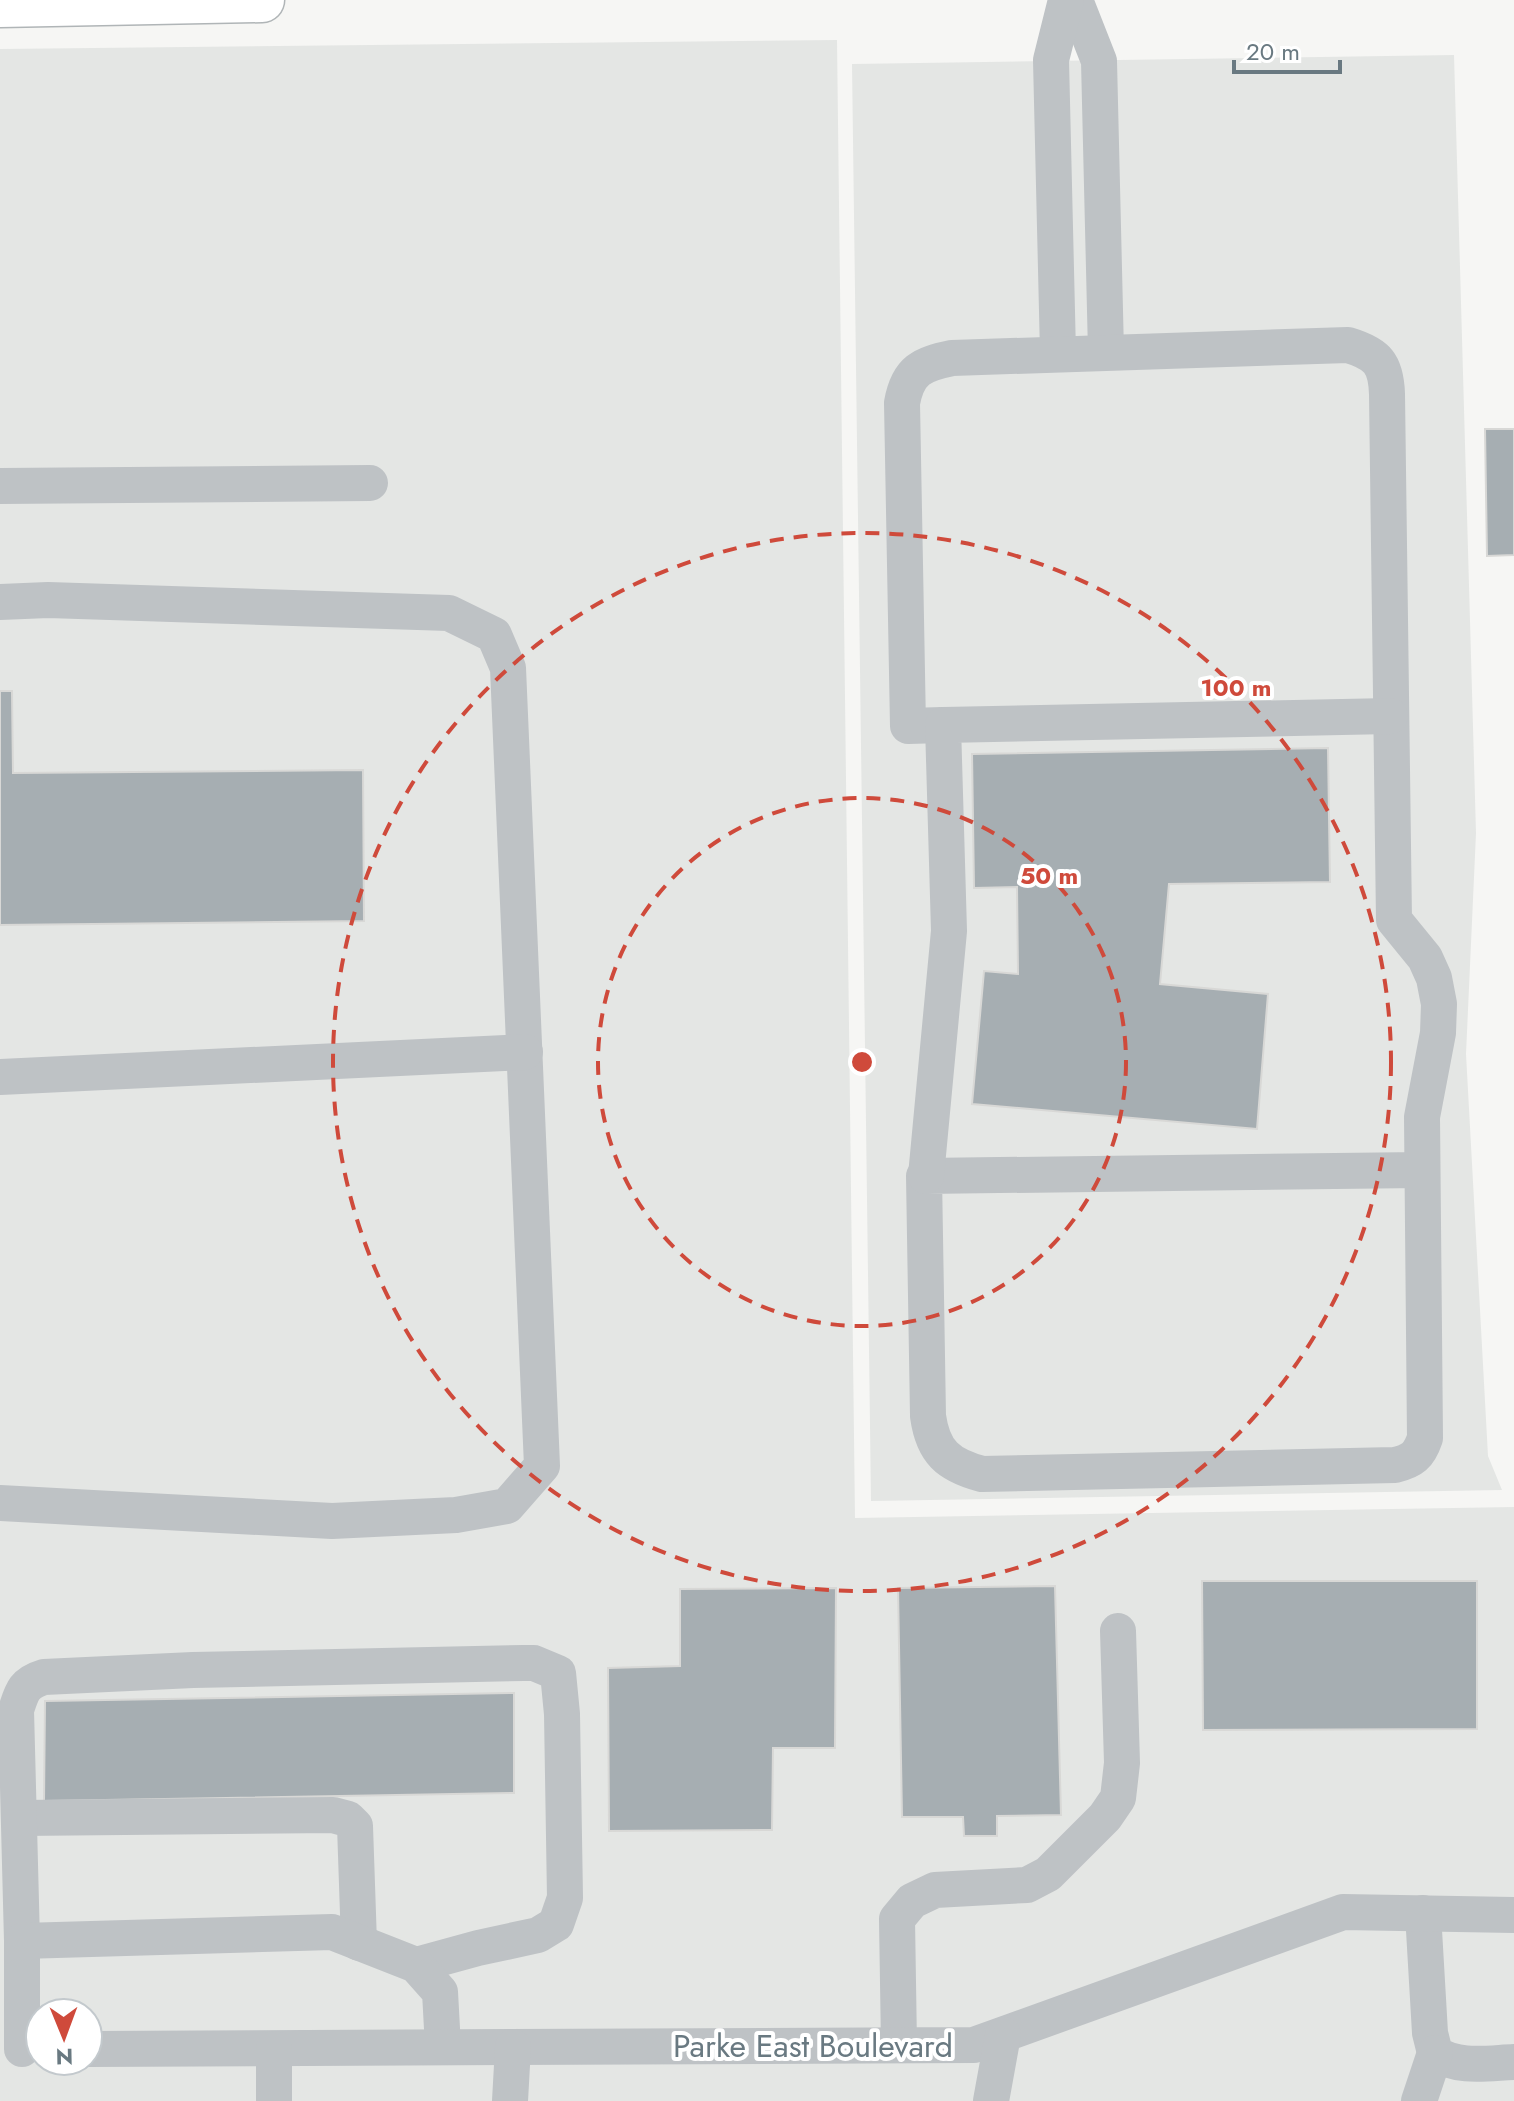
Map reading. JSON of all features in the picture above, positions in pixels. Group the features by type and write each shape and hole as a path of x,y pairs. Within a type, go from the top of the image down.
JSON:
{"main road":[{"path":"0,5 262,0"}],"street":[{"path":"1058,353 1051,60 1066,0"},
{"path":"1075,0 1099,61 1106,352"},
{"path":"943,725 949,931 926,1176 928,1401 931,1435 951,1463 982,1474 1395,1465 1412,1461 1425,1438 1422,1117 1438,1033 1439,1004 1434,978 1425,958 1394,920 1387,394 1386,374 1377,359 1364,350 1348,345 952,358 929,362 905,384 902,403 908,726 943,725 1390,716"},
{"path":"0,486 370,483"},
{"path":"0,602 48,600 421,611 449,613 494,635 508,668 542,1466 507,1506 456,1515 332,1521 0,1503"},
{"path":"0,1077 525,1052"},
{"path":"926,1176 1421,1170"},
{"path":"899,2045 897,1919 912,1901 935,1890 1027,1885 1048,1874 1105,1817 1118,1798 1122,1763 1118,1631"},
{"path":"21,2049 22,1941 16,1710 21,1694 30,1681 44,1677 193,1670 523,1663 534,1663 558,1673 565,1898 556,1924 538,1935 416,1965"},
{"path":"19,1818 333,1815 348,1819 355,1826 359,1943"},
{"name":"Parke East Boulevard","path":"104,2049 974,2045 1343,1912 1514,1915"},
{"path":"1419,2101 1435,2053 1430,2033 1423,1913"},
{"path":"22,1941 332,1932 416,1965 440,1992 443,2047"},
{"path":"991,2101 1003,2035"},
{"path":"510,2101 513,2047"},
{"path":"274,2049 274,2101"},
{"path":"1435,2053 1447,2061 1461,2064 1514,2062"}],"shaded area":[{"path":"837,40 855,1518 1514,1507 1514,2101 0,2101 0,49"},
{"path":"1454,55 1476,833 1466,1054 1488,1456 1502,1490 871,1501 852,64"}],"building":[{"path":"1485,429 1514,429 1514,555 1487,556"},
{"path":"0,691 12,691 13,773 363,770 364,921 0,925"},
{"path":"1328,748 1330,882 1169,884 1160,984 1268,994 1257,1129 972,1104 984,971 1018,974 1017,887 974,888 972,754"},
{"path":"1202,1581 1477,1581 1477,1729 1203,1730"},
{"path":"1055,1586 1061,1815 997,1816 997,1836 964,1836 963,1817 902,1817 898,1588"},
{"path":"836,1588 835,1748 773,1748 772,1830 609,1831 608,1668 680,1666 680,1589"},
{"path":"514,1693 514,1793 44,1801 45,1701"}]}
